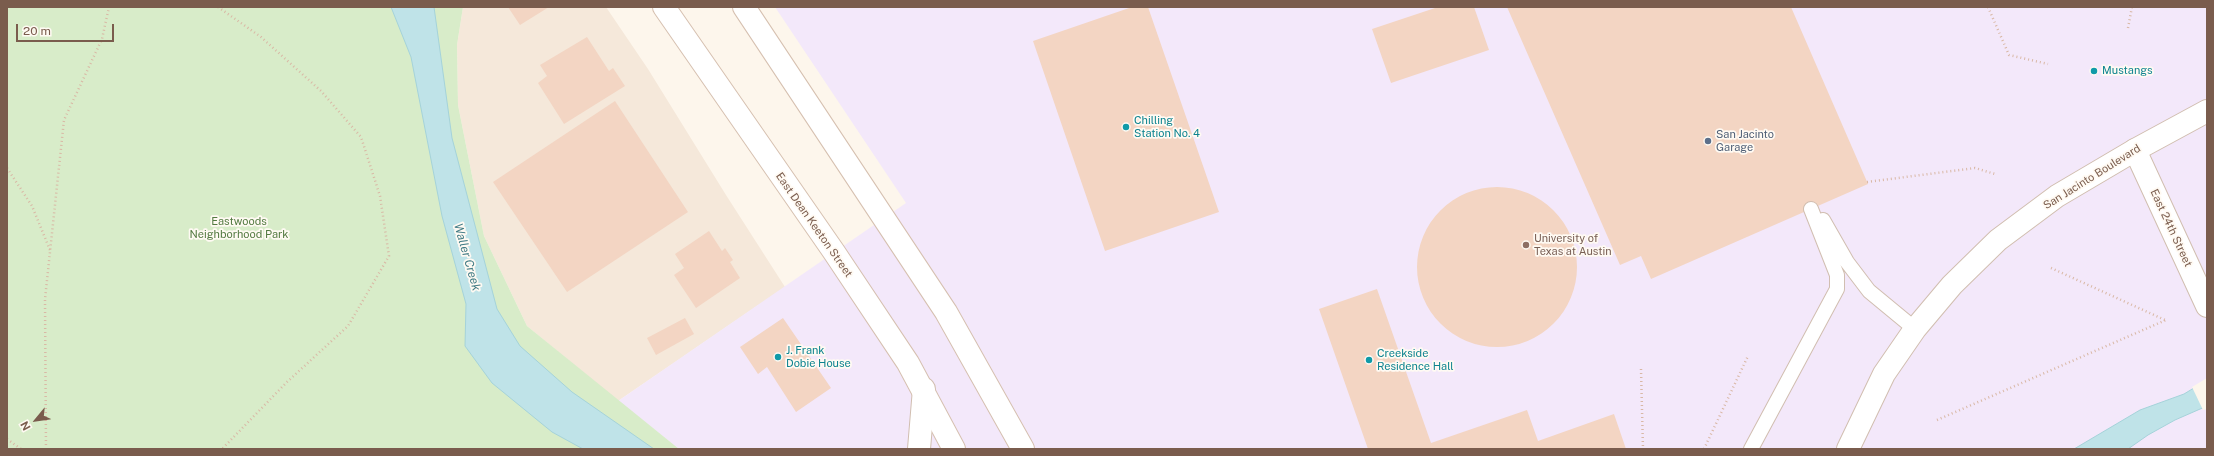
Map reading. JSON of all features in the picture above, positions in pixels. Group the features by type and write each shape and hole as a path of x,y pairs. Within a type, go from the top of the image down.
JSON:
{"main road":[{"name":"East Dean Keeton Street","path":"664,7 834,252 924,389 954,449"},
{"path":"744,7 946,312 1023,449"},
{"name":"San Jacinto Boulevard","path":"1848,449 1884,374 1915,329 1952,285 1998,240 2057,196 2135,150 2207,111"},
{"name":"East 24th Street","path":"2135,150 2207,306"},
{"path":"919,449 924,389"}],"lane":[{"path":"1751,449 1833,300 1837,289 1837,275 1813,208 1847,262 1869,291 1915,329"}],"path":[{"path":"46,449 45,299 64,120 102,39 110,7"},
{"path":"218,7 261,38 321,91 361,137 380,196 389,256 348,326 286,382 222,449"},
{"path":"1988,7 2009,54 2048,64"},
{"path":"2128,28 2132,7"},
{"path":"7,168 32,206 50,251"},
{"path":"1867,182 1975,168 1995,174"},
{"path":"1937,420 2166,320 2051,268"},
{"path":"1704,449 1748,356"},
{"path":"1641,369 1643,449"},
{"path":"7,440 20,449"}],"shaded area":[{"path":"463,7 606,7 648,69 785,287 618,401 527,326 484,236 458,105 457,45"},
{"name":"University of Texas at Austin","path":"775,7 2207,7 2207,449 679,449 618,401 906,203"}],"green space":[{"name":"Eastwoods Neighborhood Park","path":"7,7 463,7 457,45 458,105 484,236 527,326 679,449 7,449"}],"water":[{"name":"Waller Creek","path":"391,7 434,7 452,138 497,309 520,346 572,392 654,449 583,449 552,432 492,383 465,346 466,304 442,216 411,57"},
{"path":"2207,380 2207,406 2175,420 2148,435 2128,449 2074,449 2140,410 2184,394"}],"pier":[{"path":"2207,378 2207,409 2203,410 2192,387"}],"building":[{"path":"508,7 549,7 520,25"},
{"name":"Chilling Station No. 4","path":"1132,7 1148,7 1219,212 1105,251 1033,41"},
{"path":"1438,7 1474,7 1489,50 1391,83 1372,29"},
{"name":"San Jacinto Garage","path":"1507,7 1791,7 1868,184 1651,279 1641,256 1620,265"},
{"path":"587,37 609,71 613,68 625,86 564,124 538,83 547,76 540,65"},
{"path":"615,101 688,212 567,292 493,182"},
{"path":"1497,187 1527,193 1548,205 1559,216 1571,237 1577,267 1571,297 1559,318 1548,329 1527,341 1497,347 1467,341 1446,329 1435,318 1423,297 1417,267 1423,237 1435,216 1446,205 1467,193"},
{"path":"709,231 722,251 725,248 733,260 730,262 740,278 696,308 674,275 684,268 675,254"},
{"name":"Creekside Residence Hall","path":"1377,289 1431,443 1527,410 1538,441 1614,414 1626,449 1368,449 1319,309"},
{"path":"685,318 694,334 656,355 647,338"},
{"name":"J. Frank Dobie House","path":"783,318 831,388 796,412 767,367 758,374 740,347"}],"place":[{"name":"Mustangs","path":"2094,71"},
{"name":"Chilling Station No. 4","path":"1126,127"},
{"name":"San Jacinto Garage","path":"1708,141"},
{"name":"University of Texas at Austin","path":"1526,245"},
{"name":"J. Frank Dobie House","path":"778,357"},
{"name":"Creekside Residence Hall","path":"1369,360"}]}
